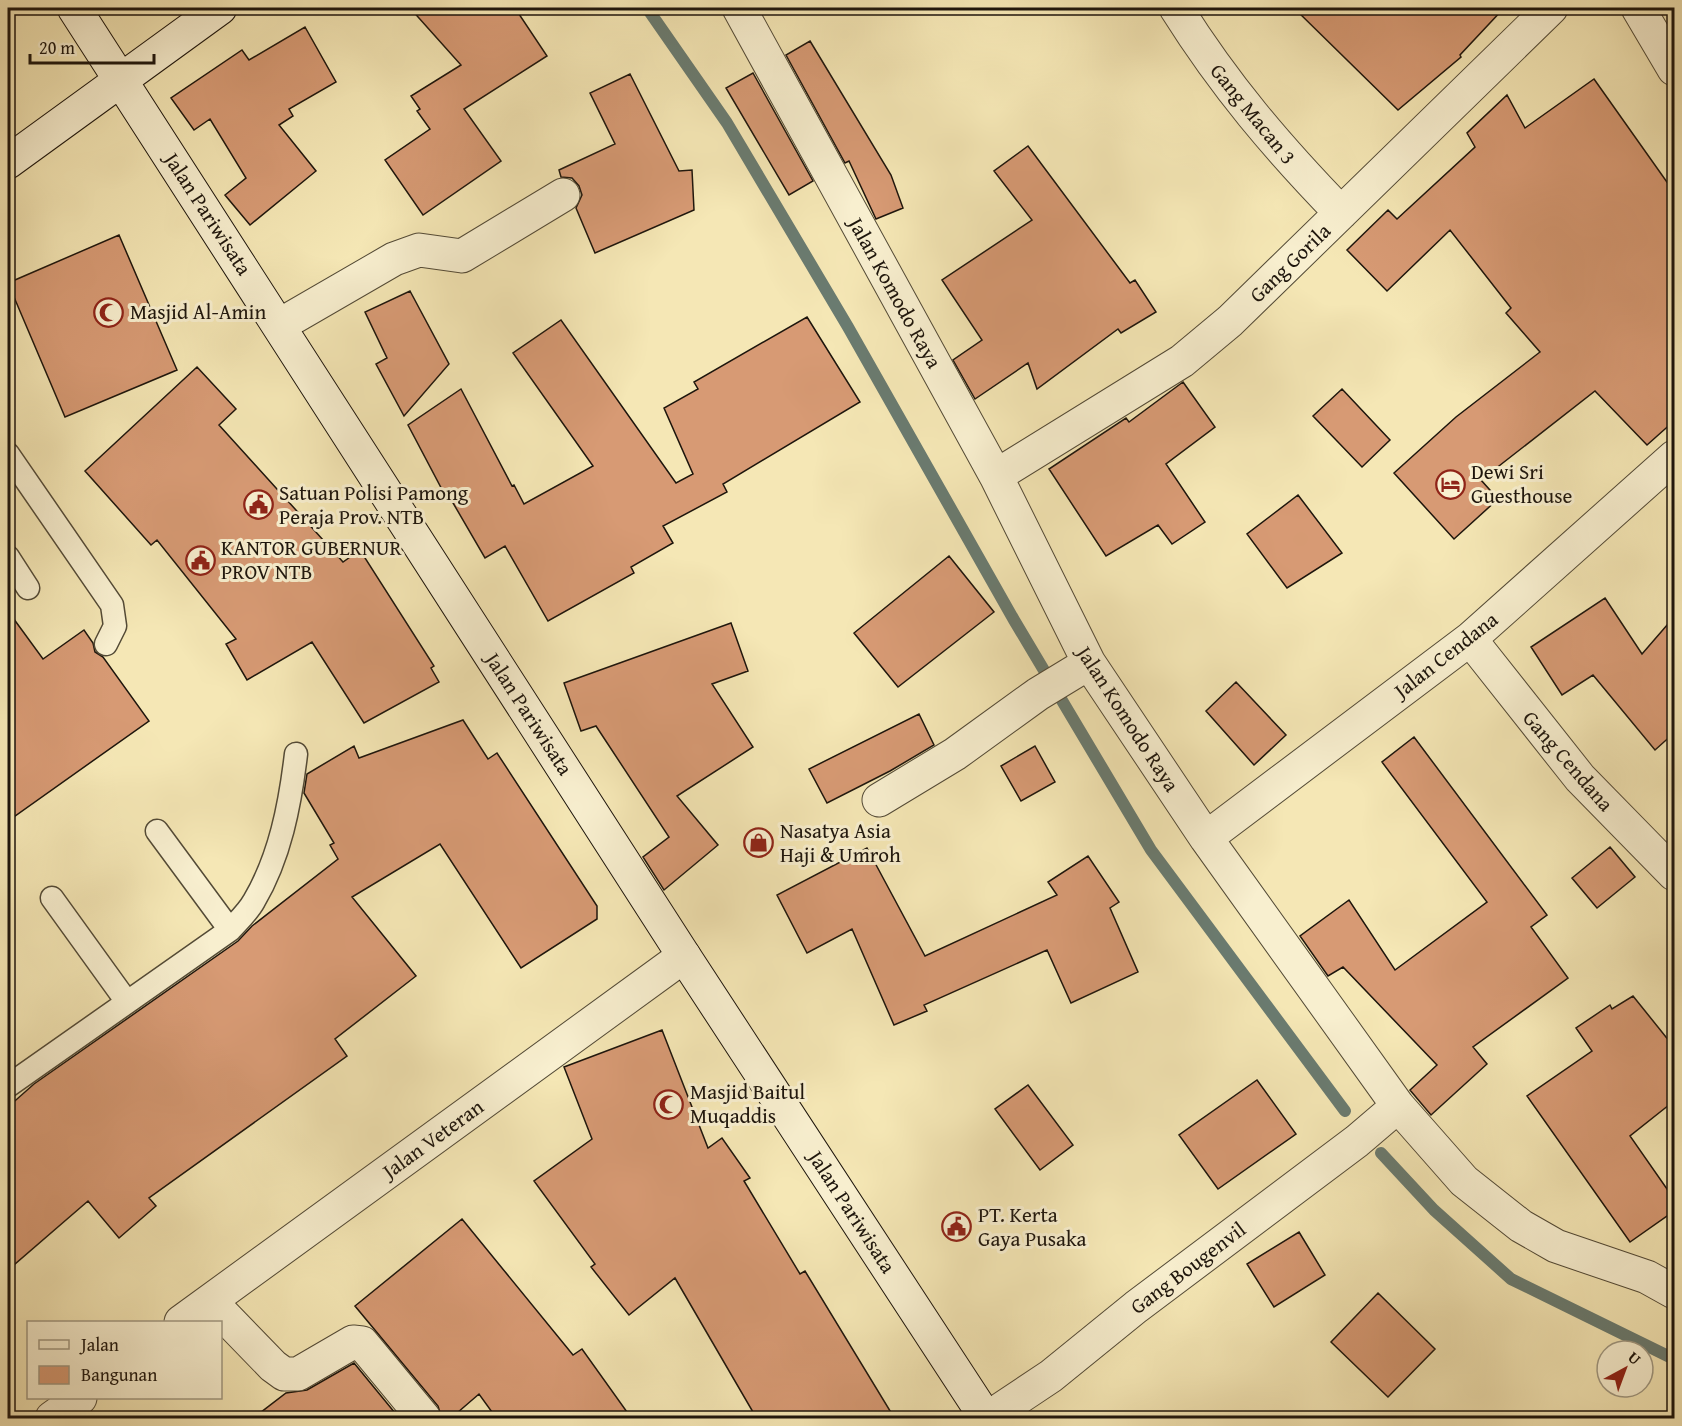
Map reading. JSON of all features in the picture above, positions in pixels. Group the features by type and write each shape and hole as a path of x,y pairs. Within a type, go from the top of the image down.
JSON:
{"street":[{"name":"Jalan Pariwisata","path":"74,8 122,79 684,956 987,1419"},
{"path":"8,162 220,8"},
{"name":"Jalan Komodo Raya","path":"739,8 996,476 1077,670 1206,838 1392,1111 1464,1181 1521,1227 1556,1246 1647,1277 1674,1292"},
{"name":"Gang Macan 3","path":"1176,8 1211,63 1267,133 1341,213"},
{"name":"Gang Gorila","path":"996,476 1182,361 1230,321 1551,8"},
{"path":"1638,8 1674,69"},
{"path":"280,326 394,259 419,250 462,256 563,195"},
{"name":"Jalan Cendana","path":"1206,838 1470,639 1674,457"},
{"name":"Gang Cendana","path":"1470,639 1580,778 1674,874"},
{"path":"879,800 955,753 1038,694 1077,670"},
{"name":"Jalan Veteran","path":"184,1321 684,956"},
{"name":"Gang Bougenvil","path":"987,1419 1052,1376 1136,1307 1357,1141 1392,1111"},
{"path":"210,1301 273,1366 284,1374 298,1374 353,1342 362,1343 424,1419"},
{"path":"52,1419 79,1399"}],"lane":[{"path":"8,454 112,605 115,626 106,644"},
{"path":"8,557 28,588"},
{"path":"8,1086 230,930 254,902 281,835 291,793 296,754"},
{"path":"157,831 230,930"},
{"path":"52,898 127,1002"}],"building":[{"path":"410,8 515,8 547,56 464,109 501,161 423,215 385,160 430,129 417,111 420,109 411,96 461,65"},
{"path":"1294,8 1504,8 1460,55 1461,57 1398,110"},
{"path":"305,27 336,82 289,109 293,116 279,125 316,171 250,225 225,195 246,178 210,119 194,130 171,98 242,50 249,60"},
{"path":"810,41 891,175 903,208 876,219 849,161 845,163 786,55"},
{"path":"753,73 813,181 789,195 726,88"},
{"path":"630,74 679,171 692,170 694,210 595,253 576,208 582,195 579,186 572,178 561,177 559,170 615,144 590,93"},
{"path":"1594,79 1674,192 1674,421 1647,445 1595,391 1481,480 1498,499 1454,539 1394,473 1456,417 1540,352 1506,313 1511,308 1450,230 1387,291 1347,250 1388,210 1397,219 1475,147 1467,133 1507,95 1525,128"},
{"path":"1028,146 1130,283 1135,280 1156,312 1121,333 1118,329 1037,389 1028,363 975,399 953,360 982,340 942,280 1032,220 994,171"},
{"path":"119,235 177,370 65,417 8,283"},
{"path":"410,291 449,364 404,416 376,364 387,358 365,312"},
{"path":"807,317 860,402 723,484 727,492 663,526 673,543 631,567 634,573 548,621 505,546 485,558 449,496 446,497 408,425 461,389 512,486 514,485 524,504 593,466 513,353 561,320 676,483 693,474 664,408 698,389 694,382"},
{"path":"197,367 236,409 219,425 343,562 360,550 434,666 431,668 439,682 364,723 312,642 247,680 226,644 236,639 157,540 151,545 85,471"},
{"path":"1183,382 1215,427 1166,464 1205,522 1172,544 1158,525 1106,556 1049,469 1126,418 1129,422"},
{"path":"1342,389 1390,440 1362,467 1313,416"},
{"path":"1298,495 1342,553 1287,588 1247,534"},
{"path":"949,556 994,612 898,687 854,633"},
{"path":"1605,598 1642,654 1674,617 1674,733 1655,750 1593,675 1562,695 1531,647"},
{"path":"8,611 43,659 84,630 93,643 95,652 103,657 149,721 8,821"},
{"path":"731,623 748,671 712,684 753,747 677,796 718,845 664,890 643,857 669,837 596,726 581,731 564,683"},
{"path":"1236,682 1286,735 1254,765 1206,711"},
{"path":"919,714 934,745 890,771 827,803 809,769"},
{"path":"463,720 488,759 497,753 597,906 597,919 521,968 440,844 352,897 416,976 335,1039 347,1056 149,1198 156,1206 119,1238 88,1201 8,1270 8,1107 34,1084 238,941 252,926 338,859 330,845 334,843 304,793 307,774 354,746 359,758"},
{"path":"1414,737 1547,915 1531,927 1568,978 1473,1047 1487,1064 1431,1115 1410,1090 1437,1065 1343,967 1328,976 1300,936 1349,900 1395,970 1487,902 1382,762"},
{"path":"1035,746 1055,782 1021,801 1001,766"},
{"path":"1610,847 1635,877 1597,908 1572,878"},
{"path":"867,848 925,956 1057,895 1048,882 1088,856 1119,902 1110,908 1138,972 1071,1003 1047,950 924,1005 927,1011 894,1025 852,929 807,953 777,895"},
{"path":"1633,996 1674,1047 1674,1101 1630,1136 1674,1199 1674,1211 1630,1242 1527,1096 1592,1051 1576,1028 1610,1005 1612,1009"},
{"path":"662,1030 708,1148 722,1138 750,1178 744,1181 800,1274 805,1271 895,1419 757,1419 675,1278 629,1315 591,1267 595,1264 534,1181 592,1139 564,1067"},
{"path":"1257,1080 1296,1134 1218,1189 1179,1135"},
{"path":"1028,1085 1073,1145 1040,1170 995,1109"},
{"path":"462,1219 573,1355 582,1349 632,1419 497,1419 479,1394 450,1419 442,1419 438,1406 355,1306"},
{"path":"1299,1232 1325,1275 1274,1307 1247,1264"},
{"path":"1378,1293 1435,1349 1388,1397 1331,1342"},
{"path":"354,1363 400,1419 252,1419 286,1393 307,1390"}],"waterway":[{"path":"647,8 727,123 848,327 1014,620 1151,850 1345,1111"},
{"path":"1381,1153 1434,1210 1511,1279 1674,1359"}],"place":[{"name":"Masjid Al-Amin","path":"109,312"},
{"name":"Dewi Sri Guesthouse","path":"1450,484"},
{"name":"Satuan Polisi Pamong Peraja Prov. NTB","path":"258,505"},
{"name":"KANTOR GUBERNUR PROV NTB","path":"200,560"},
{"name":"Nasatya Asia Haji & Umroh","path":"759,843"},
{"name":"Masjid Baitul Muqaddis","path":"669,1104"},
{"name":"PT. Kerta Gaya Pusaka","path":"957,1227"}]}
